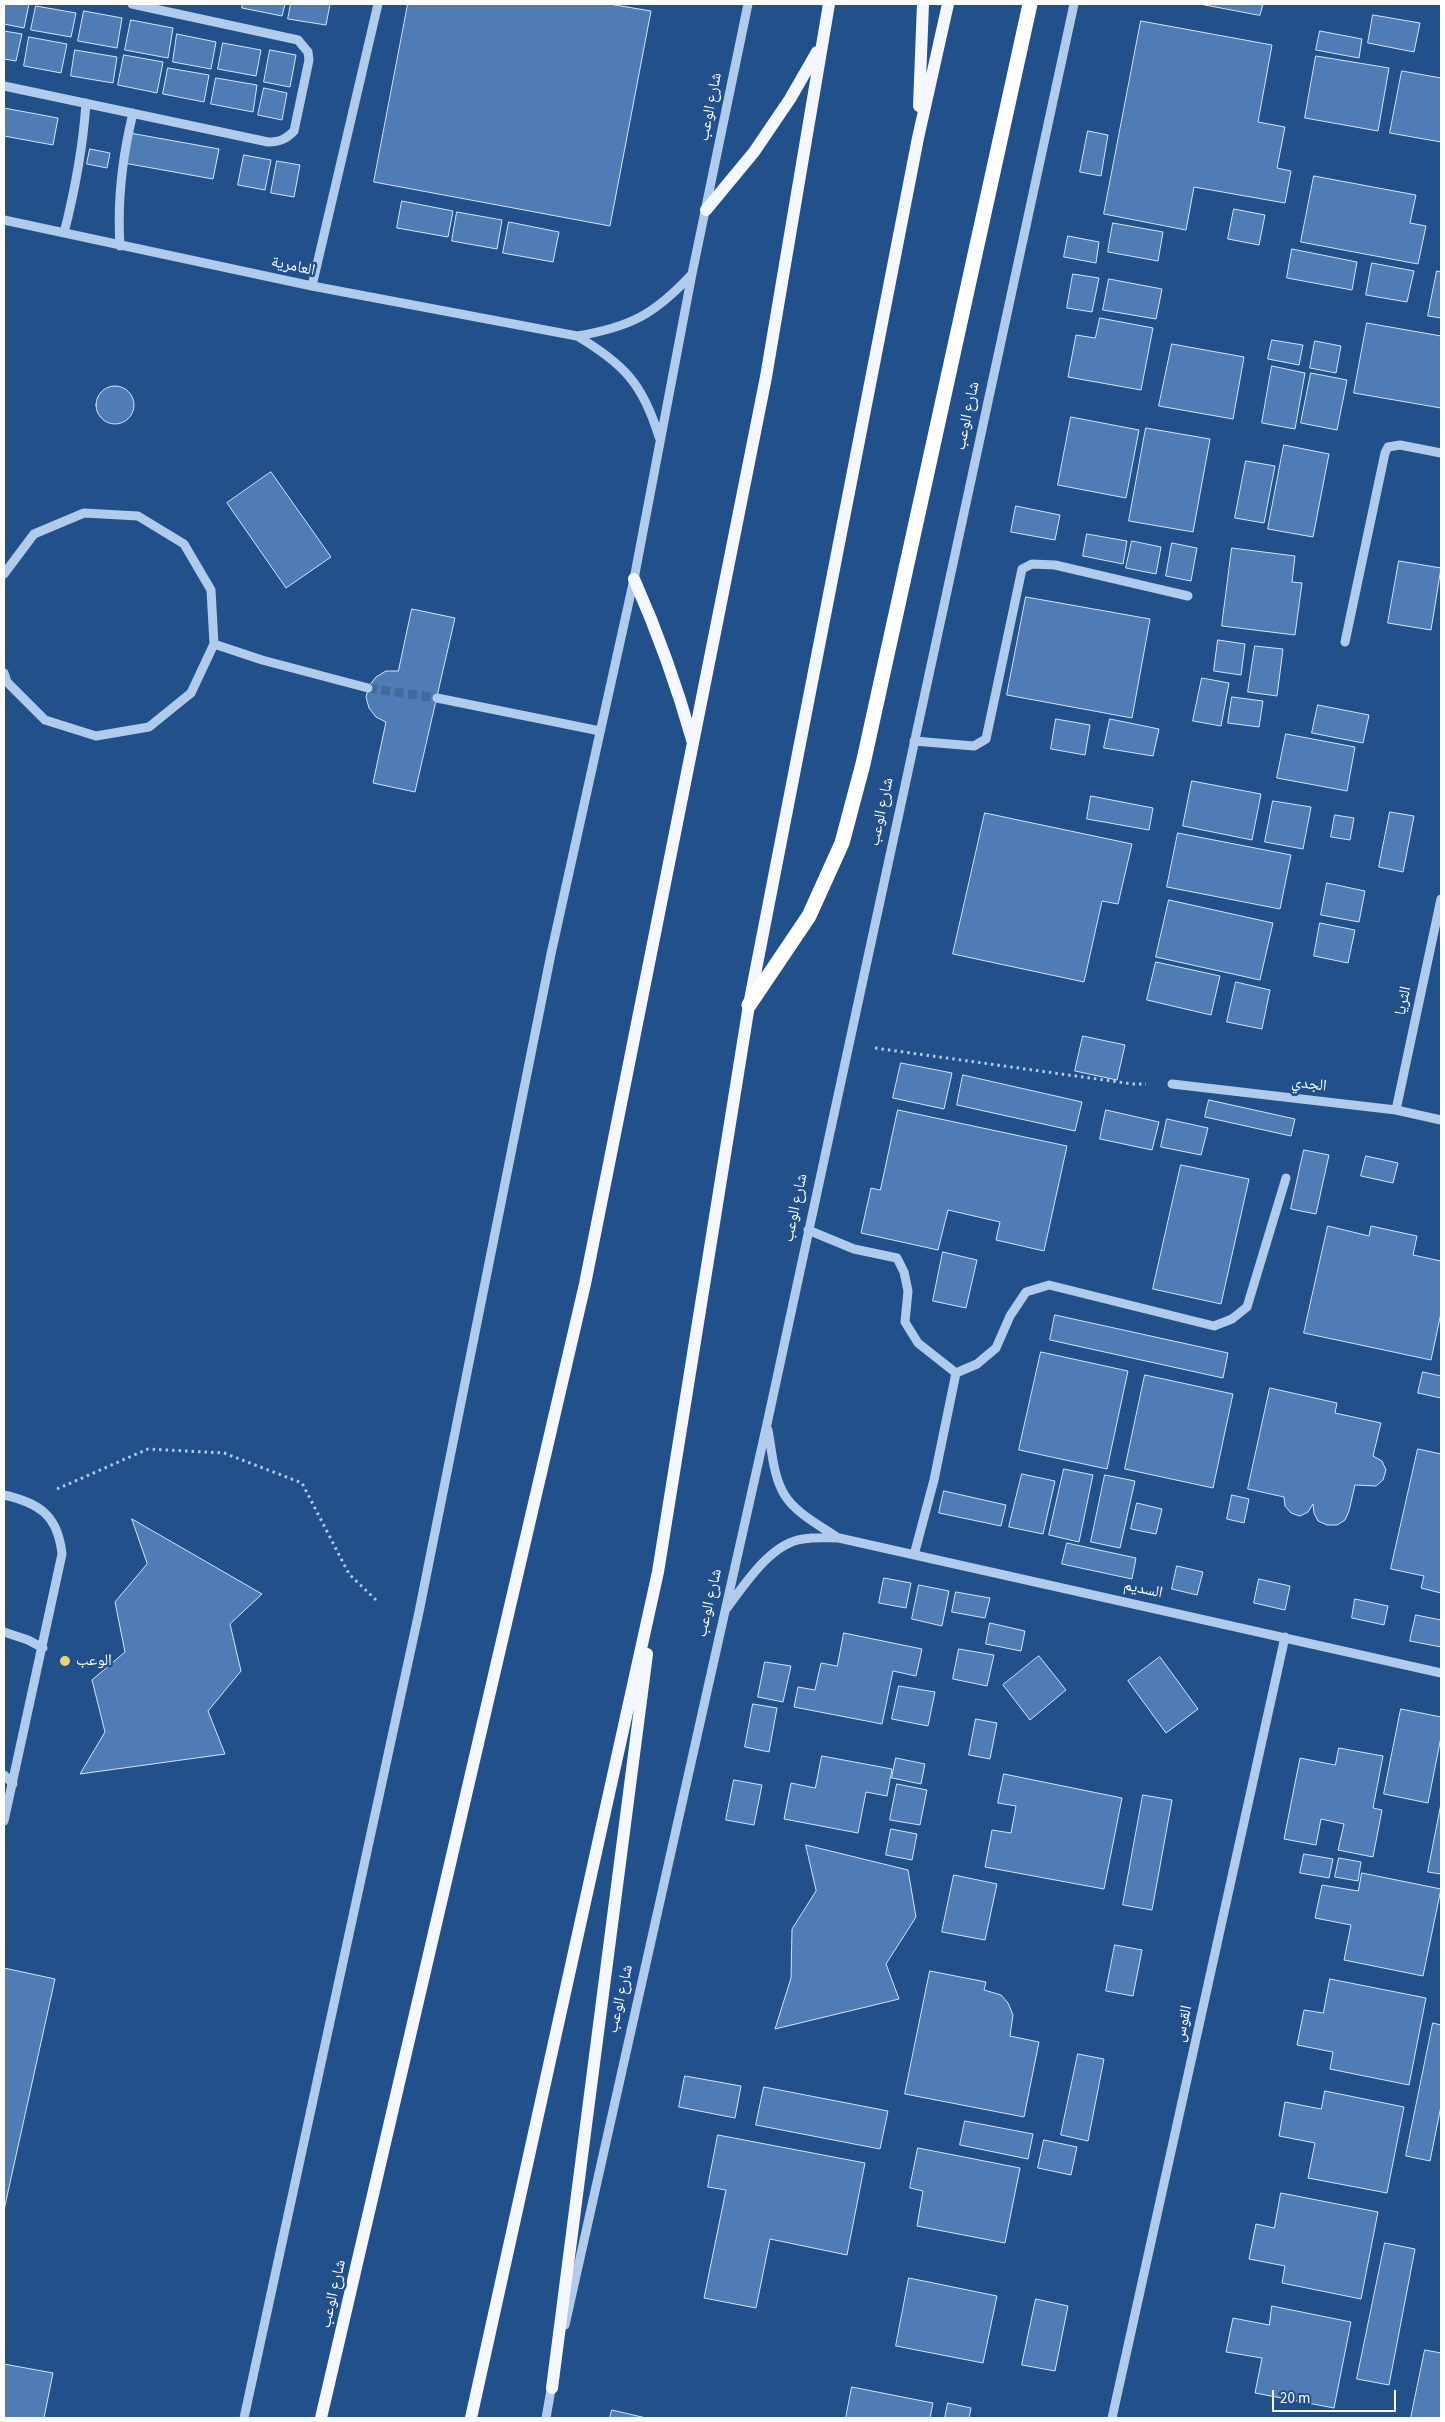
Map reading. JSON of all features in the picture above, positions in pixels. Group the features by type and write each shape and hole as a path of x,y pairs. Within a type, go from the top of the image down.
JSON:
{"highway":[{"path":"749,1005 809,916 842,843 865,754 1030,4"}],"main road":[{"name":"شارع الوعب","path":"321,2418 584,1284 694,746 766,377 829,4"},
{"path":"918,138 923,4"},
{"path":"552,2388 658,1572 749,1005 918,138 948,4"},
{"path":"706,210 754,152 790,99 822,43"},
{"path":"634,579 658,633 678,689 694,746"},
{"path":"471,2418 658,1572"}],"street":[{"path":"4,86 278,142 287,138 294,131 309,60 308,52 298,40 132,4"},
{"path":"312,286 378,4"},
{"name":"شارع الوعب","path":"244,2418 419,1612 549,964 634,579 692,274 748,4"},
{"name":"شارع الوعب","path":"546,2418 767,1424 1075,5"},
{"path":"64,233 76,182 84,131 86,103"},
{"path":"120,246 119,191 122,163 133,113"},
{"name":"العامرية","path":"4,220 312,286 578,336 607,354 632,378 650,407 660,440"},
{"name":"العامرية","path":"578,336 610,330 642,318 669,299 692,274"},
{"path":"1346,642 1385,453 1388,447 1400,445 1441,453"},
{"path":"4,574 34,534 84,513 138,516 184,544 211,590 214,644 191,693 149,727 96,736 45,720 7,682 4,673"},
{"path":"914,741 974,746 986,739 1022,569 1032,564 1055,565 1188,596"},
{"path":"214,644 262,660 368,688"},
{"path":"436,698 600,731"},
{"name":"الثريا","path":"1396,1110 1441,899"},
{"name":"الجدي","path":"1172,1084 1396,1110 1441,1120"},
{"path":"956,1373 976,1364 996,1348 1010,1316 1026,1292 1049,1285 1214,1326 1232,1319 1247,1307 1286,1178"},
{"path":"808,1230 854,1248 896,1258 904,1272 908,1291 905,1322 918,1343 956,1373"},
{"path":"914,1555 934,1480 956,1373"},
{"name":"السديم","path":"767,1424 776,1475 784,1496 807,1516 839,1538"},
{"path":"4,1495 29,1502 43,1510 54,1522 60,1538 62,1554 4,1821"},
{"name":"السديم","path":"724,1613 752,1574 774,1553 802,1539 839,1538 1441,1673"},
{"path":"4,1632 28,1640 42,1648"},
{"name":"القوس","path":"1112,2418 1285,1637"},
{"path":"4,1775 13,1784"}],"path":[{"path":"849,1045 1133,1084 1172,1084"},
{"path":"29,1502 148,1449 224,1453 302,1484 349,1574 377,1601"}],"building":[{"path":"4,4 29,4 24,28 4,24"},
{"path":"243,4 285,4 282,16 242,8"},
{"path":"291,4 330,4 326,25 288,19"},
{"path":"408,4 609,4 651,11 610,226 374,182"},
{"path":"1200,4 1263,4 1260,15"},
{"path":"36,6 76,13 71,37 31,30"},
{"path":"84,11 122,18 117,48 78,41"},
{"path":"1373,15 1420,23 1414,52 1368,43"},
{"path":"131,20 173,28 168,58 125,50"},
{"path":"1141,21 1272,45 1258,122 1285,127 1277,168 1291,171 1285,203 1194,187 1186,230 1104,214"},
{"path":"4,31 22,34 16,61 4,59"},
{"path":"1320,31 1362,39 1359,58 1316,50"},
{"path":"177,34 216,42 211,69 173,62"},
{"path":"29,37 67,44 61,73 24,66"},
{"path":"223,43 261,50 256,76 218,69"},
{"path":"75,50 117,57 113,83 71,76"},
{"path":"270,50 296,55 290,87 264,82"},
{"path":"124,55 163,62 157,93 118,85"},
{"path":"1316,56 1389,68 1378,131 1305,118"},
{"path":"168,68 209,75 204,102 163,94"},
{"path":"1402,71 1441,78 1441,142 1390,133"},
{"path":"216,78 257,85 253,112 211,104"},
{"path":"264,88 287,93 282,120 258,115"},
{"path":"4,108 58,118 53,145 4,136"},
{"path":"1088,131 1108,135 1101,176 1080,172"},
{"path":"130,133 219,149 213,179 124,163"},
{"path":"90,149 110,153 107,168 87,164"},
{"path":"244,155 271,160 265,190 238,185"},
{"path":"277,161 300,165 294,197 271,193"},
{"path":"1314,176 1416,195 1410,223 1426,226 1418,264 1301,242"},
{"path":"402,201 453,211 448,237 397,228"},
{"path":"1234,209 1265,215 1259,245 1228,239"},
{"path":"457,212 502,220 497,249 452,241"},
{"path":"509,222 559,232 553,262 503,253"},
{"path":"1113,223 1163,232 1158,261 1108,252"},
{"path":"1068,236 1099,242 1096,263 1064,257"},
{"path":"1292,249 1357,262 1352,290 1287,278"},
{"path":"1372,263 1414,271 1407,302 1366,295"},
{"path":"1437,271 1441,272 1441,318 1428,316"},
{"path":"1073,274 1099,278 1092,312 1067,308"},
{"path":"1109,279 1162,289 1156,319 1103,310"},
{"path":"1100,318 1153,328 1141,390 1068,377 1076,335 1095,338"},
{"path":"1367,323 1441,336 1441,408 1354,393"},
{"path":"1272,340 1303,345 1299,365 1268,359"},
{"path":"1315,341 1341,346 1336,373 1310,368"},
{"path":"1172,344 1244,357 1233,419 1159,406"},
{"path":"1272,366 1305,373 1295,429 1262,423"},
{"path":"1311,373 1347,380 1337,430 1301,423"},
{"path":"115,386 129,391 134,405 129,419 115,424 101,419 96,405 101,391"},
{"path":"1071,417 1139,430 1126,498 1058,485"},
{"path":"1146,428 1210,439 1193,532 1129,521"},
{"path":"1284,445 1329,454 1313,537 1268,529"},
{"path":"1246,461 1275,466 1264,523 1235,518"},
{"path":"271,472 331,557 286,588 227,503"},
{"path":"1016,506 1060,515 1055,540 1011,532"},
{"path":"1087,534 1127,541 1123,564 1083,556"},
{"path":"1132,541 1161,547 1156,574 1126,568"},
{"path":"1172,543 1197,548 1191,581 1166,576"},
{"path":"1232,548 1295,556 1292,582 1302,583 1295,635 1222,626"},
{"path":"1399,561 1441,568 1431,630 1388,623"},
{"path":"1026,597 1150,619 1132,718 1007,695"},
{"path":"412,609 455,618 415,792 373,783 386,722 376,717 369,708 366,697 369,686 376,677 386,671 398,671"},
{"path":"1218,640 1245,644 1241,675 1214,671"},
{"path":"1255,646 1283,649 1277,696 1248,692"},
{"path":"1202,678 1229,683 1221,726 1193,721"},
{"path":"1232,697 1263,701 1259,727 1228,723"},
{"path":"1318,705 1369,715 1363,743 1312,733"},
{"path":"1056,719 1090,725 1085,755 1051,749"},
{"path":"1110,719 1159,729 1153,756 1104,748"},
{"path":"1286,734 1355,747 1347,791 1277,778"},
{"path":"1192,781 1261,794 1252,840 1183,826"},
{"path":"1091,796 1153,808 1149,830 1087,819"},
{"path":"1273,801 1311,807 1303,849 1265,842"},
{"path":"1390,812 1414,816 1403,872 1379,867"},
{"path":"985,813 1132,844 1118,904 1102,901 1084,982 953,954"},
{"path":"1335,815 1354,818 1350,840 1331,837"},
{"path":"1178,833 1291,855 1280,909 1167,887"},
{"path":"1327,883 1365,891 1359,922 1321,915"},
{"path":"1169,900 1273,923 1260,980 1156,957"},
{"path":"1320,923 1355,930 1348,963 1314,956"},
{"path":"1156,962 1220,976 1211,1015 1147,1000"},
{"path":"1236,982 1270,990 1262,1029 1227,1022"},
{"path":"1083,1036 1125,1045 1117,1080 1075,1071"},
{"path":"901,1063 952,1073 944,1109 893,1098"},
{"path":"963,1075 1082,1102 1075,1131 957,1105"},
{"path":"1209,1100 1295,1119 1291,1136 1205,1117"},
{"path":"898,1110 1067,1146 1044,1251 996,1240 1000,1222 948,1210 938,1250 861,1233 871,1188 880,1190"},
{"path":"1106,1110 1159,1122 1152,1150 1100,1139"},
{"path":"1167,1119 1208,1128 1201,1155 1161,1147"},
{"path":"1304,1150 1329,1155 1316,1214 1291,1209"},
{"path":"1366,1156 1398,1163 1393,1183 1361,1176"},
{"path":"1181,1165 1249,1179 1221,1304 1153,1289"},
{"path":"1328,1226 1369,1236 1371,1226 1417,1236 1413,1255 1441,1261 1441,1313 1431,1360 1304,1333"},
{"path":"943,1252 977,1260 966,1308 933,1301"},
{"path":"1055,1315 1228,1353 1223,1378 1050,1340"},
{"path":"1041,1352 1128,1371 1107,1469 1019,1450"},
{"path":"1423,1372 1441,1376 1441,1398 1418,1393"},
{"path":"1145,1375 1233,1394 1213,1488 1125,1469"},
{"path":"1270,1388 1337,1403 1335,1413 1381,1423 1373,1456 1382,1461 1386,1470 1383,1480 1376,1486 1355,1485 1345,1520 1337,1525 1327,1525 1318,1521 1314,1513 1313,1504 1308,1512 1300,1516 1291,1513 1285,1506 1284,1497 1248,1489"},
{"path":"1418,1449 1441,1454 1441,1593 1421,1588 1424,1576 1391,1569"},
{"path":"1064,1469 1093,1475 1079,1542 1049,1535"},
{"path":"1022,1474 1055,1481 1043,1534 1009,1527"},
{"path":"1105,1475 1135,1481 1120,1548 1091,1542"},
{"path":"944,1491 1006,1505 1001,1526 939,1513"},
{"path":"1232,1495 1249,1499 1244,1523 1227,1519"},
{"path":"1137,1503 1162,1509 1156,1534 1131,1529"},
{"path":"132,1519 262,1594 230,1624 241,1671 208,1711 225,1754 80,1774 105,1732 92,1680 125,1652 115,1602 147,1564"},
{"path":"1067,1543 1136,1558 1132,1579 1062,1564"},
{"path":"1177,1566 1203,1572 1197,1595 1172,1589"},
{"path":"884,1578 911,1583 906,1608 879,1603"},
{"path":"1259,1579 1290,1586 1285,1610 1254,1603"},
{"path":"919,1585 949,1591 942,1626 912,1619"},
{"path":"956,1592 990,1598 985,1618 952,1612"},
{"path":"1355,1599 1388,1606 1384,1625 1352,1618"},
{"path":"1416,1615 1441,1620 1441,1647 1410,1641"},
{"path":"990,1623 1025,1631 1021,1651 986,1644"},
{"path":"844,1633 922,1649 916,1676 893,1671 882,1724 794,1707 798,1687 815,1690 821,1663 837,1666"},
{"path":"959,1649 994,1655 987,1686 953,1679"},
{"path":"1039,1656 1066,1690 1030,1720 1003,1685"},
{"path":"1160,1657 1198,1709 1166,1733 1128,1681"},
{"path":"765,1662 791,1666 783,1702 758,1697"},
{"path":"899,1686 935,1692 928,1726 892,1719"},
{"path":"753,1704 777,1708 769,1752 745,1747"},
{"path":"1401,1709 1441,1717 1441,1737 1428,1803 1384,1794"},
{"path":"976,1719 997,1723 990,1759 969,1755"},
{"path":"1339,1748 1383,1756 1373,1808 1382,1810 1373,1857 1338,1850 1344,1824 1321,1819 1316,1845 1284,1839 1300,1758 1335,1765"},
{"path":"822,1756 892,1769 887,1796 866,1792 858,1833 784,1819 791,1783 815,1788"},
{"path":"896,1758 925,1764 921,1784 892,1778"},
{"path":"1004,1774 1122,1798 1104,1889 985,1867 992,1830 1011,1833 1016,1806 998,1803"},
{"path":"734,1780 762,1785 754,1825 726,1820"},
{"path":"897,1784 927,1790 920,1825 890,1820"},
{"path":"1143,1795 1172,1800 1152,1910 1123,1905"},
{"path":"1441,1804 1441,1874 1428,1872"},
{"path":"891,1829 917,1834 912,1860 886,1855"},
{"path":"806,1845 908,1870 916,1917 886,1964 899,1999 775,2029 791,1978 792,1929 816,1891"},
{"path":"1304,1854 1333,1859 1329,1878 1300,1873"},
{"path":"1339,1858 1361,1862 1358,1881 1335,1877"},
{"path":"1362,1873 1441,1889 1423,1976 1344,1960 1351,1925 1315,1918 1322,1885 1358,1891"},
{"path":"954,1875 997,1884 985,1940 942,1932"},
{"path":"1115,1945 1142,1950 1133,1996 1106,1991"},
{"path":"4,1968 55,1979 4,2210"},
{"path":"930,1971 986,1982 984,1990 1001,1995 1008,2003 1013,2015 1010,2036 1039,2042 1024,2117 905,2094"},
{"path":"1330,1979 1426,1998 1409,2085 1330,2069 1333,2052 1297,2045 1304,2010 1323,2013"},
{"path":"1433,2023 1441,2025 1441,2106 1430,2161 1406,2156"},
{"path":"1078,2054 1104,2059 1088,2141 1061,2135"},
{"path":"685,2076 741,2086 735,2118 679,2107"},
{"path":"764,2087 888,2111 880,2149 756,2125"},
{"path":"1325,2091 1404,2107 1387,2193 1308,2178 1315,2143 1279,2136 1285,2102 1321,2109"},
{"path":"965,2121 1033,2134 1028,2159 960,2145"},
{"path":"718,2135 865,2163 847,2255 770,2239 756,2308 704,2298 726,2190 708,2187"},
{"path":"1044,2140 1077,2147 1071,2175 1038,2168"},
{"path":"918,2148 1020,2168 1005,2243 917,2226 923,2191 910,2188"},
{"path":"1281,2193 1378,2212 1361,2299 1282,2283 1285,2266 1249,2259 1256,2224 1274,2228"},
{"path":"1385,2243 1415,2249 1389,2385 1357,2379"},
{"path":"909,2278 997,2296 983,2363 896,2346"},
{"path":"1036,2299 1068,2306 1055,2371 1022,2365"},
{"path":"1272,2306 1351,2322 1334,2408 1255,2393 1262,2358 1226,2352 1233,2318 1269,2325"},
{"path":"1425,2350 1441,2353 1441,2418 1411,2418"},
{"path":"4,2364 53,2373 44,2418 4,2418"},
{"path":"852,2387 933,2403 930,2418 846,2418"},
{"path":"948,2403 971,2408 969,2418 945,2418"},
{"path":"612,2410 646,2418 610,2418"}],"tunnel":[{"path":"368,688 437,698"}],"place":[{"name":"الوعب","path":"65,1661"}]}
